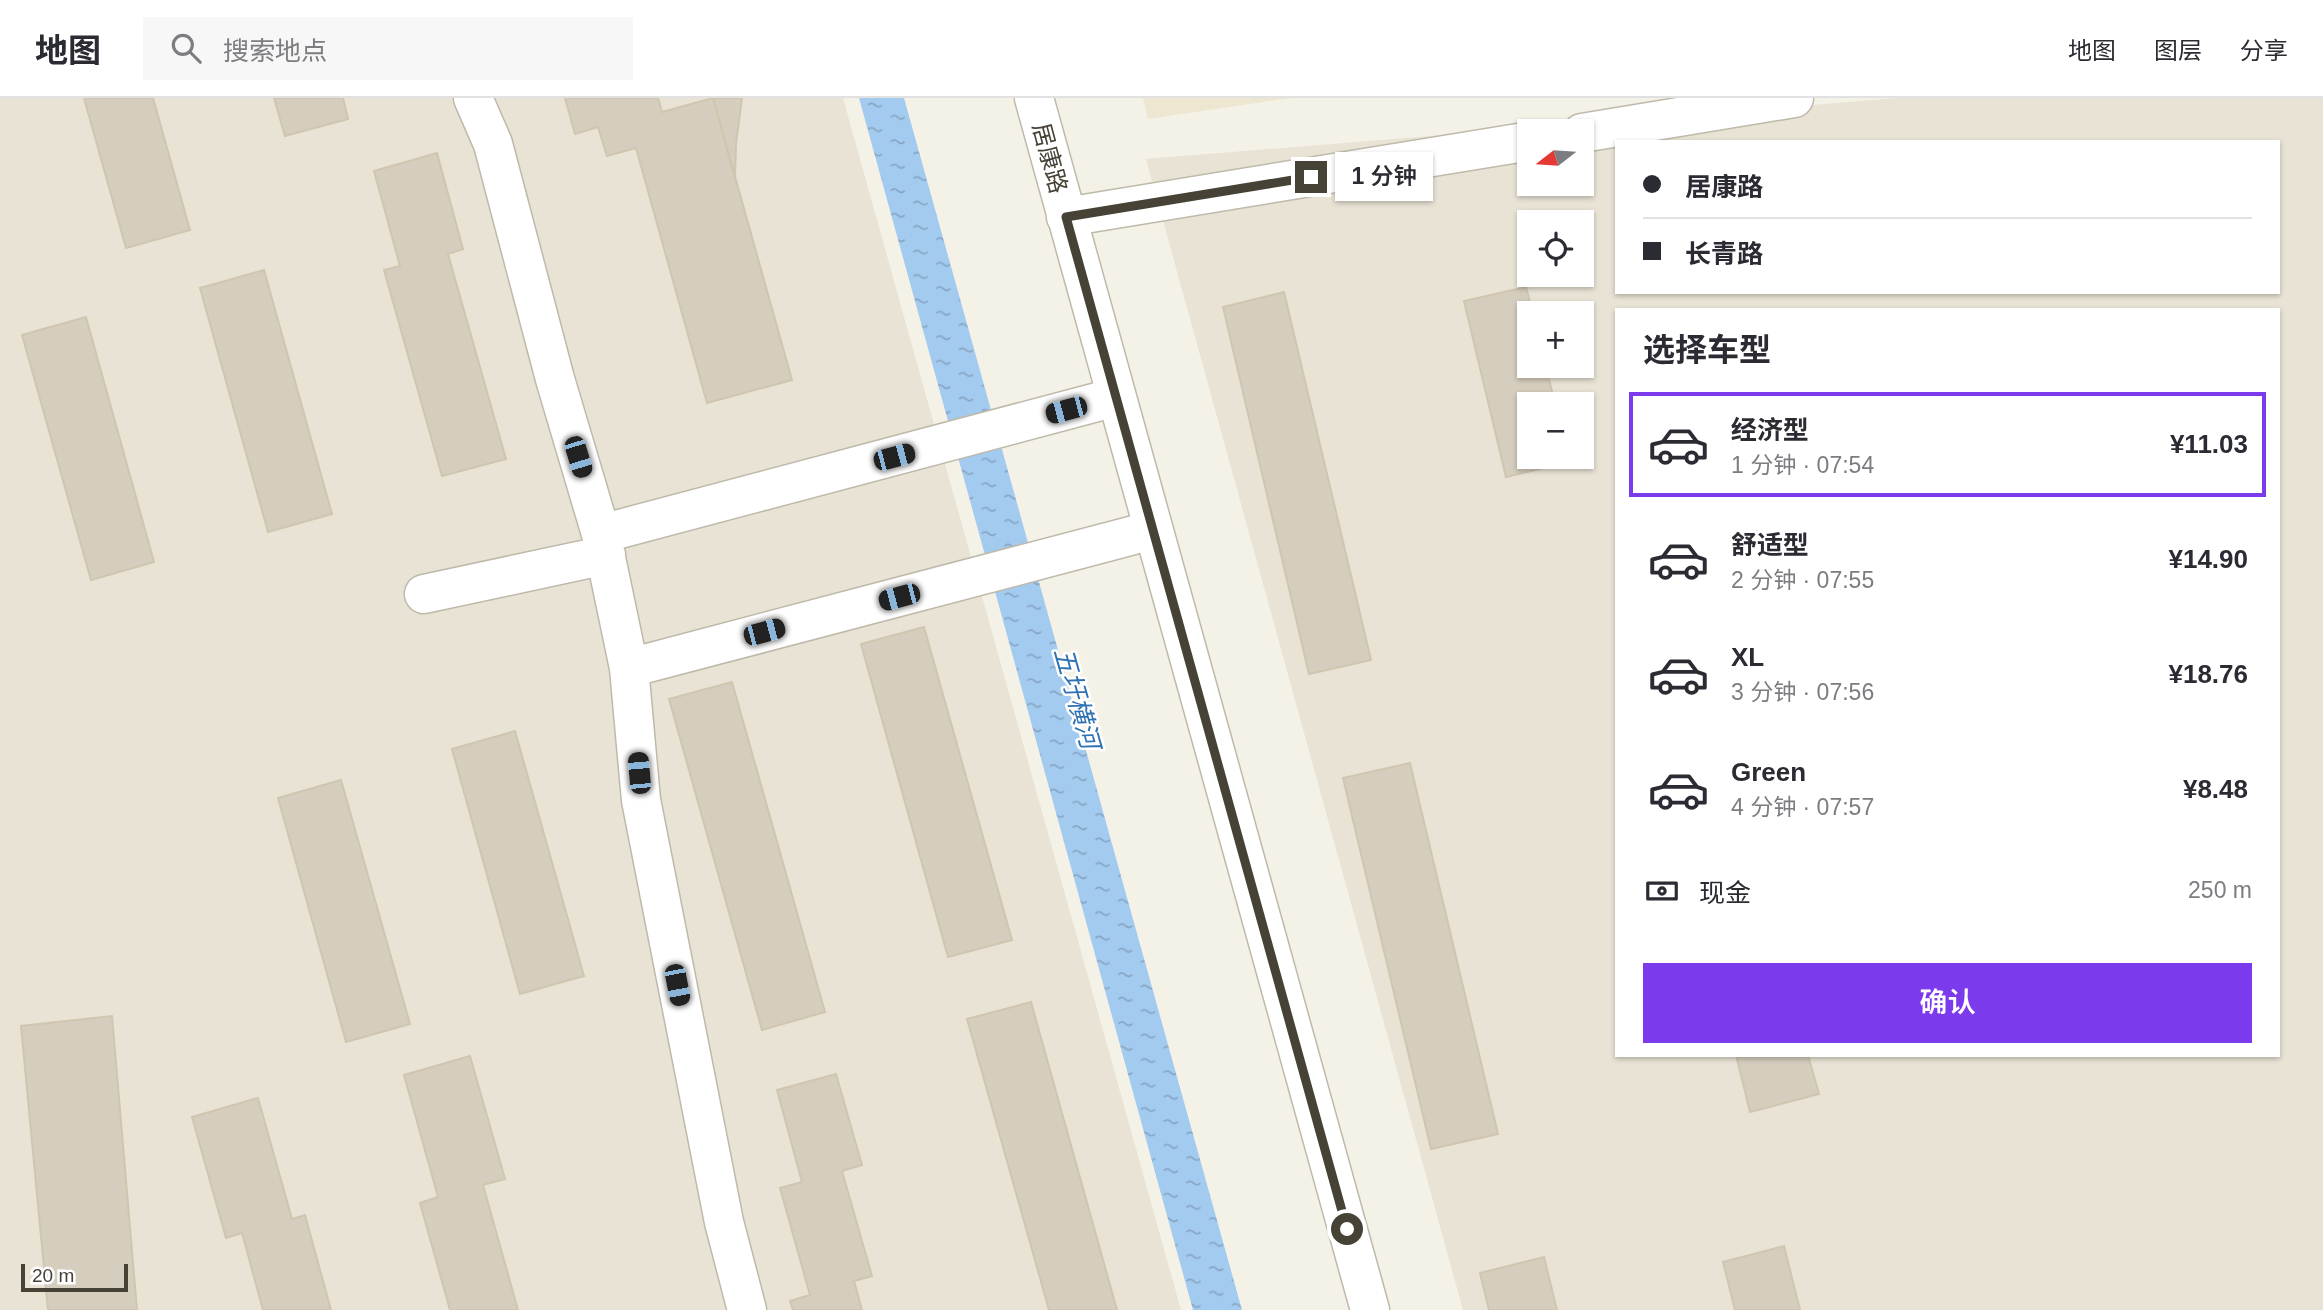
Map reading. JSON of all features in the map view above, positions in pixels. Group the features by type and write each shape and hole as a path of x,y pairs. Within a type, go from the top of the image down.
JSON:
{"street":[{"path":"473,98 493,144 555,379 604,545 629,668 641,800 723,1222 747,1310"},
{"name":"居康路","path":"1034,98 1370,1310"},
{"path":"1594,131 1794,98"},
{"path":"1066,217 1517,143"},
{"path":"424,594 604,545 947,443 1116,397"},
{"path":"629,668 1153,530"}],"shaded area":[{"path":"0,98 843,98 1181,1310 0,1310"},
{"path":"1143,98 1291,98 1148,119"},
{"path":"1897,98 2323,98 2323,1310 1463,1310 1146,159 1517,129 1517,196 1594,196 1594,123"}],"water":[{"path":"859,98 904,98 1242,1310 1193,1310"}],"building":[{"path":"84,98 153,98 190,230 126,248"},
{"path":"274,98 343,98 348,119 285,136"},
{"path":"565,98 658,98 662,112 713,98 792,380 707,403 636,148 607,156 598,127 575,134"},
{"path":"713,98 742,98 735,178"},
{"path":"437,153 463,249 448,254 506,459 442,476 384,270 400,266 374,171"},
{"path":"264,270 332,514 268,532 200,288"},
{"path":"1526,287 1530,301 1517,301 1517,378 1549,378 1552,392 1517,392 1517,469 1540,469 1506,477 1464,301"},
{"path":"1284,292 1371,660 1309,674 1223,307"},
{"path":"86,317 154,562 91,580 22,335"},
{"path":"924,627 1012,940 948,957 861,644"},
{"path":"732,682 825,1012 762,1030 669,699"},
{"path":"515,731 584,976 520,994 452,749"},
{"path":"1410,763 1498,1134 1431,1149 1343,778"},
{"path":"341,780 410,1024 346,1042 278,798"},
{"path":"1031,1002 1117,1310 1049,1310 967,1019"},
{"path":"112,1016 137,1310 48,1310 21,1026"},
{"path":"470,1056 505,1179 483,1185 518,1310 450,1310 420,1203 438,1197 404,1075"},
{"path":"1736,1057 1809,1057 1819,1094 1750,1112"},
{"path":"836,1074 862,1165 842,1171 872,1276 854,1281 862,1310 793,1310 790,1301 810,1295 780,1188 802,1182 777,1090"},
{"path":"258,1098 292,1219 305,1215 331,1310 263,1310 242,1233 226,1238 192,1117"},
{"path":"1784,1246 1800,1310 1735,1310 1723,1262"},
{"path":"1544,1257 1557,1310 1489,1310 1480,1273"}],"route":[{"path":"1311,177 1066,217 1347,1229"}],"water label":[{"name":"五圩横河","path":"1077,698"}]}
